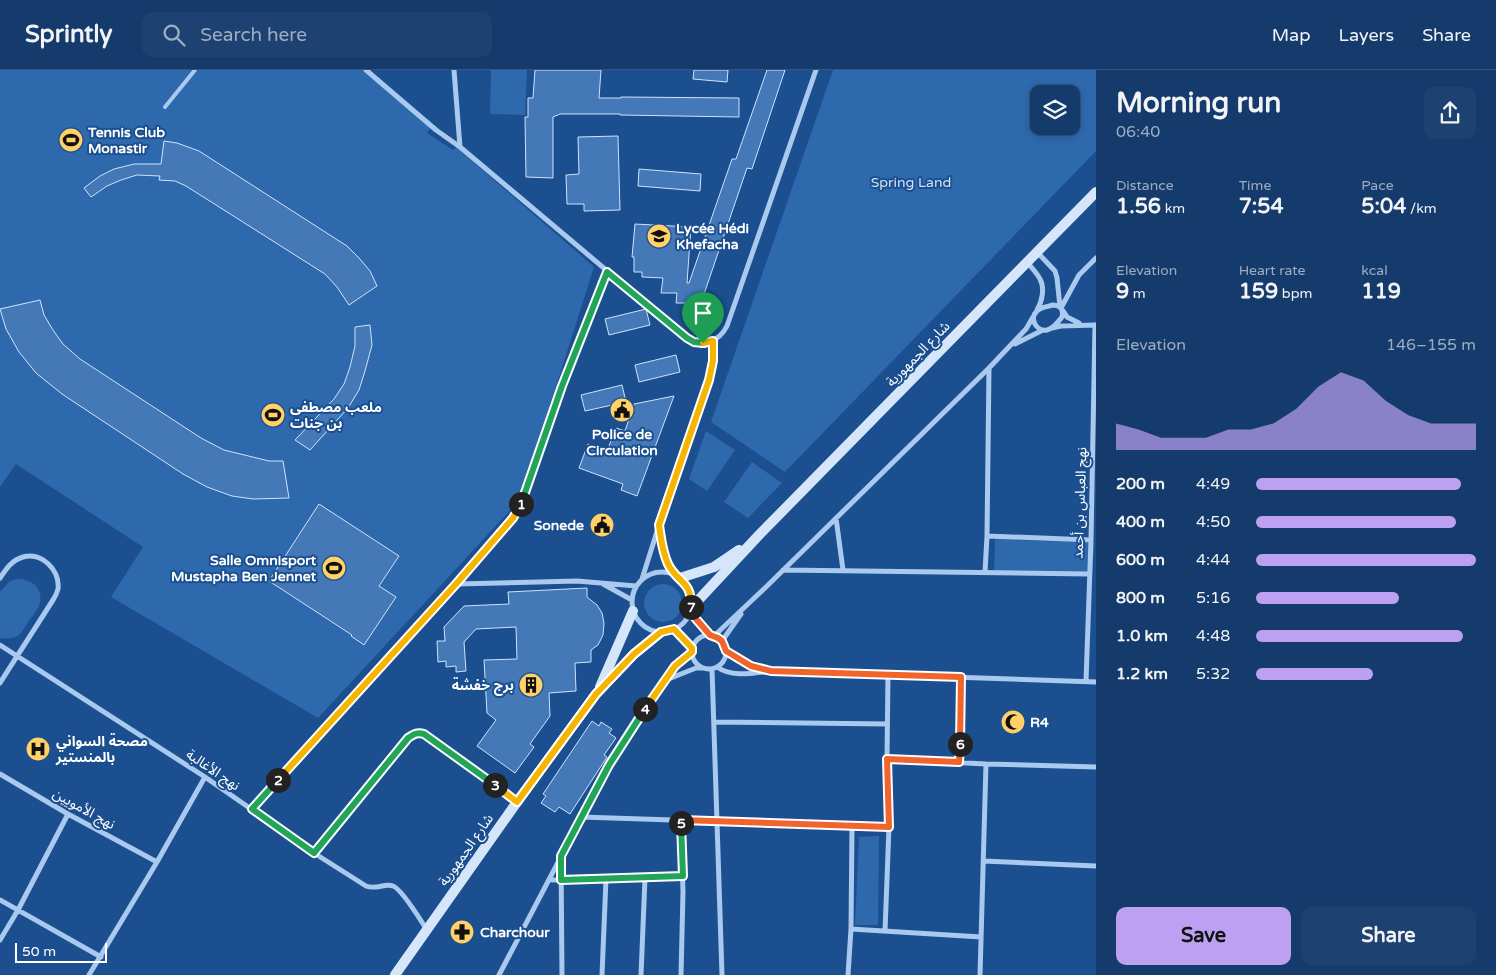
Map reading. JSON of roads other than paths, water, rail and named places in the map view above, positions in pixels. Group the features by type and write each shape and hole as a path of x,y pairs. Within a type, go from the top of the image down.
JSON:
{"street":[{"path":"366,70 687,338 699,343 713,341 723,333 727,326 816,70"},
{"path":"454,70 460,147"},
{"name":"شارع الجمهورية","path":"691,610 759,535 1096,192"},
{"path":"1036,252 1055,271 1057,278 1062,317 1050,328"},
{"path":"1061,308 1079,275 1096,258"},
{"path":"499,975 609,765 626,736 675,666 692,650 697,640 712,635 744,609 989,368 1026,329 1041,304 1042,285 1040,278 1027,262"},
{"path":"252,809 456,584 504,529 518,509 562,386 607,272"},
{"path":"1037,311 1052,305 1061,308 1073,321 1082,324"},
{"path":"1033,317 1036,327 1043,330"},
{"path":"1012,345 1050,328 1082,324 1095,325"},
{"name":"نهج العباس بن أحمد","path":"1086,681 1094,460 1095,325"},
{"path":"642,579 709,380 713,361 713,341"},
{"path":"985,572 989,368"},
{"path":"836,518 843,570"},
{"path":"659,525 668,564 690,591 692,599 691,610 686,619 674,629 661,632 644,626 637,620 633,611 632,600 636,586 650,574 669,572 677,576"},
{"name":"شارع الجمهورية","path":"677,576 698,573 714,567 759,535"},
{"path":"987,536 1091,540"},
{"path":"0,578 2,569 13,562 23,557 34,557 45,560 53,568 57,578 58,589 53,600 0,683"},
{"path":"1089,561 1096,561"},
{"path":"783,570 1089,574"},
{"path":"456,584 577,582 636,586"},
{"path":"600,583 632,600"},
{"path":"722,641 744,609"},
{"path":"691,610 712,635 722,641 726,651 723,662 714,668"},
{"name":"شارع الجمهورية","path":"596,694 633,611"},
{"path":"674,629 692,650 695,662 704,668"},
{"name":"شارع الجمهورية","path":"395,975 596,694 634,654 661,632"},
{"name":"نهج الأغالبة","path":"0,645 205,777 314,853 371,888 393,886 401,892 427,930"},
{"path":"726,651 751,666 771,671"},
{"path":"666,680 696,668 714,668 728,673 742,674 771,671 1096,682"},
{"path":"714,668 722,975"},
{"path":"885,931 889,827 887,759 888,674"},
{"path":"959,762 961,677"},
{"path":"714,722 887,724"},
{"path":"314,853 408,738 419,732 466,763 517,802"},
{"path":"887,759 1096,767"},
{"path":"980,975 986,764"},
{"name":"نهج الأمويين","path":"0,774 68,814 157,862"},
{"path":"89,975 157,862 205,777"},
{"path":"0,940 18,910 68,814"},
{"path":"581,817 889,827"},
{"path":"681,820 683,876 681,975"},
{"path":"848,975 851,929 852,826"},
{"path":"561,856 562,975"},
{"path":"983,861 1096,866"},
{"path":"549,880 683,876"},
{"path":"641,975 645,878"},
{"path":"602,975 606,879"},
{"path":"0,900 101,957"},
{"path":"851,929 982,937"}],"lane":[{"path":"165,107 195,70"}],"place":[{"name":"Tennis Club Monastir","path":"71,140"},
{"name":"Lycée Hédi Khefacha","path":"659,236"},
{"name":"Police de Circulation","path":"622,410"},
{"name":"ملعب مصطفى بن جنات","path":"273,415"},
{"name":"Sonede","path":"602,525"},
{"name":"Salle Omnisport Mustapha Ben Jennet","path":"334,568"},
{"name":"برج خفشة","path":"531,685"},
{"name":"R4","path":"1013,722"},
{"name":"مصحة السواني بالمنستير","path":"38,749"},
{"name":"Charchour","path":"462,932"}],"park label":[{"name":"Spring Land","path":"911,182"}]}
